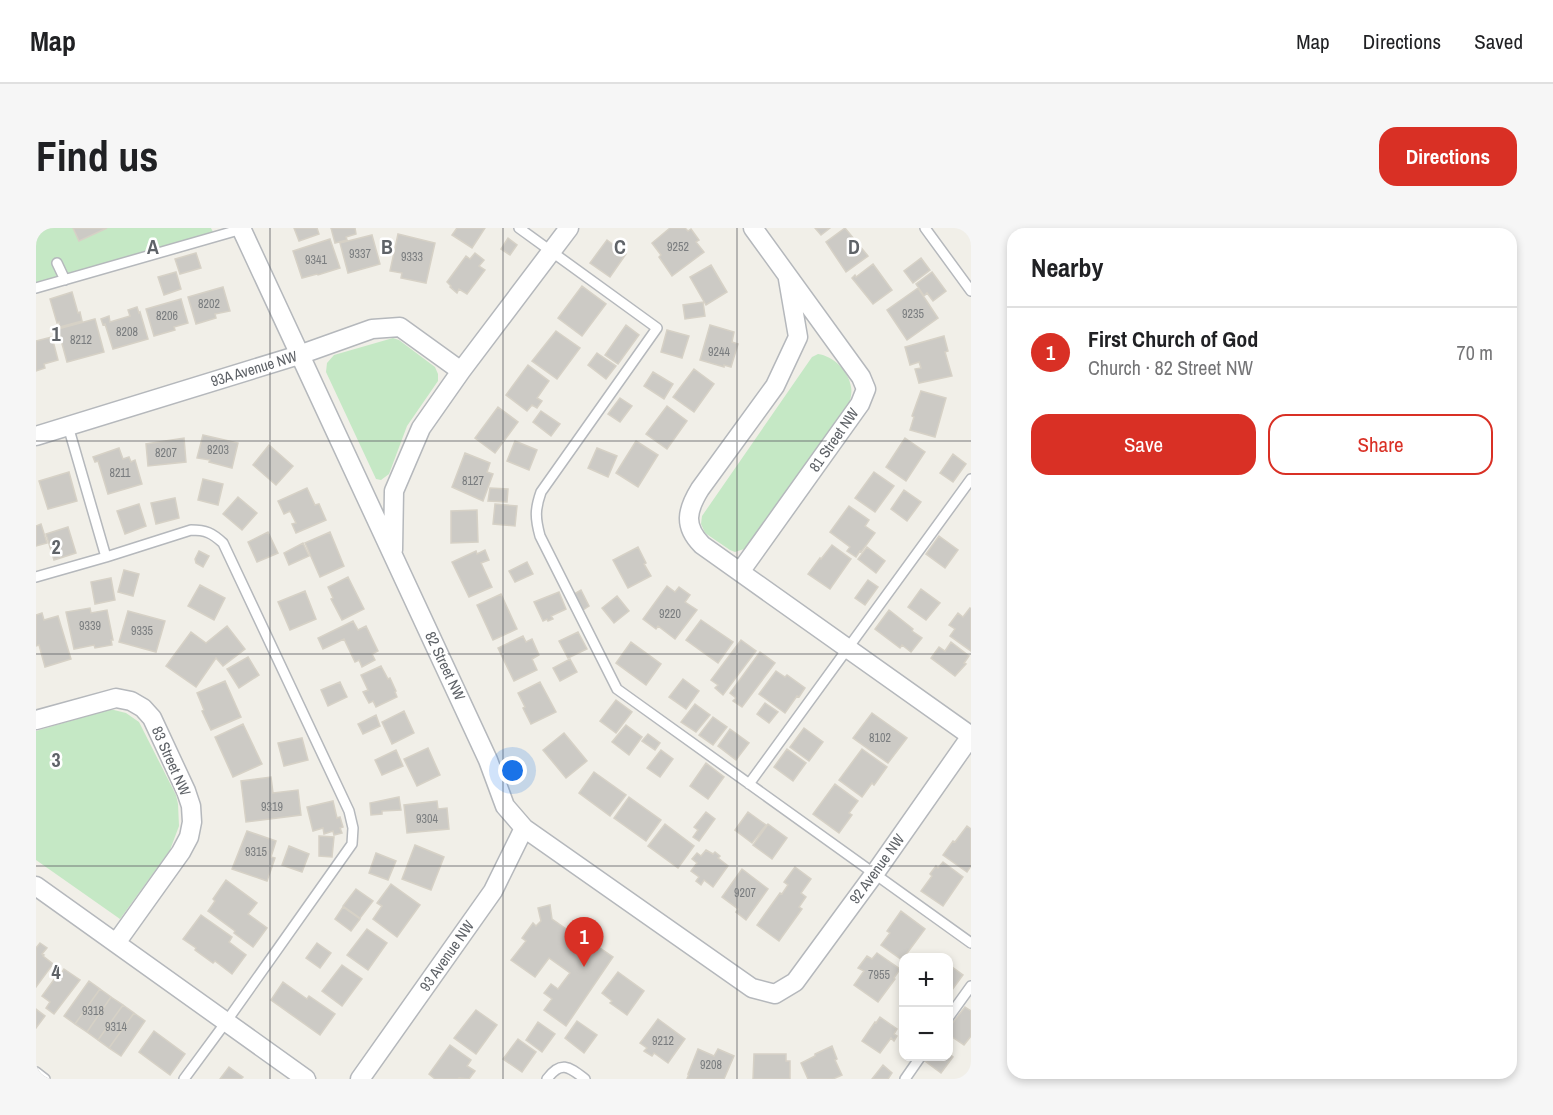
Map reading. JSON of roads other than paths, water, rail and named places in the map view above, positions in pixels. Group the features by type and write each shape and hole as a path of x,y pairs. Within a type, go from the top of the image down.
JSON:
{"street":[{"name":"82 Street NW","path":"242,228 488,760 505,806 525,828 752,988 775,994"},
{"path":"393,555 394,491 422,428 461,371 569,228"},
{"name":"81 Street NW","path":"740,572 860,404 866,389 861,377 753,228"},
{"name":"81 Street NW","path":"788,276 798,337 775,386 700,489 689,511 690,527 696,540 702,546 971,736"},
{"name":"93A Avenue NW","path":"36,436 299,355 372,329 400,327 461,371"},
{"name":"83 Street NW","path":"36,720 116,698 131,701 143,708 152,718 186,791 192,822 189,837 181,852 116,943"},
{"name":"92 Avenue NW","path":"775,994 795,982 971,736"},
{"name":"93 Avenue NW","path":"360,1079 493,891 525,828"},
{"path":"36,886 306,1079"}],"lane":[{"path":"36,288 242,228"},
{"path":"519,228 657,328 541,492 535,507 540,536 617,689 971,943"},
{"path":"925,228 971,291"},
{"path":"57,263 65,280"},
{"path":"68,426 106,557"},
{"path":"749,784 971,478"},
{"path":"36,577 190,530 202,530 214,535 223,543 349,811 353,828 352,844 184,1079"},
{"path":"953,1011 971,986"},
{"path":"905,1079 918,1061"},
{"path":"547,1079 561,1066 569,1068 585,1079"},
{"path":"36,1072 45,1079"}],"place":[{"name":"First Church of God","path":"584,967"}]}
